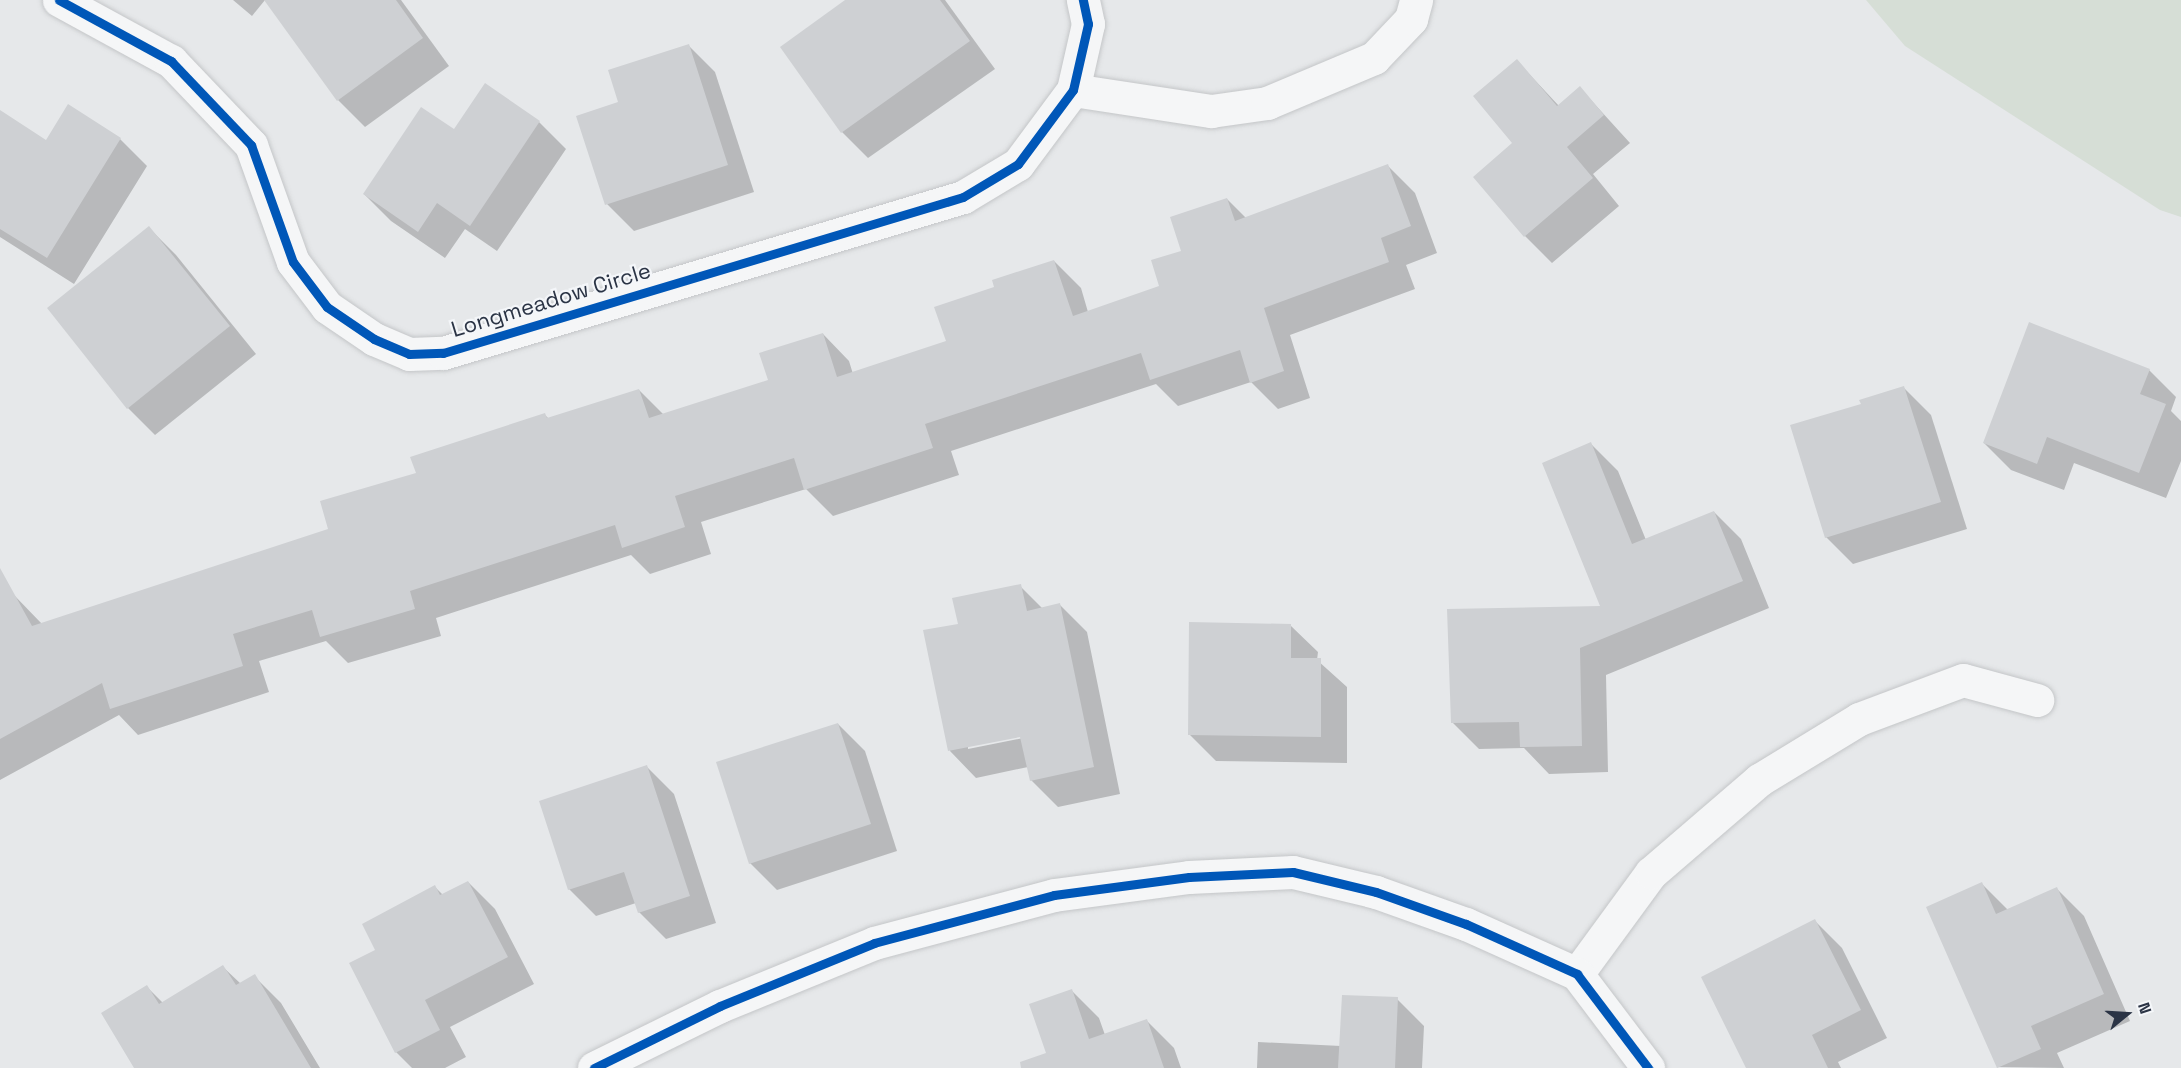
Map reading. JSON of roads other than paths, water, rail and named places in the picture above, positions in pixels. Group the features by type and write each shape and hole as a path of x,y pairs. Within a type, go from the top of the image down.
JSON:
{"street":[{"name":"Longmeadow Circle","path":"59,0 171,61 251,145 293,262 327,307 374,339 409,354 443,353 963,197 1018,164 1073,90 1088,24 1083,0"},
{"path":"1073,90 1211,111 1267,103 1374,58 1411,20 1416,0"},
{"path":"1576,974 1652,873 1759,780 1859,719 1963,680 2037,700"},
{"path":"594,1068 720,1006 874,943 1054,894 1190,877 1293,872 1376,892 1466,924 1576,974 1648,1068"}]}
